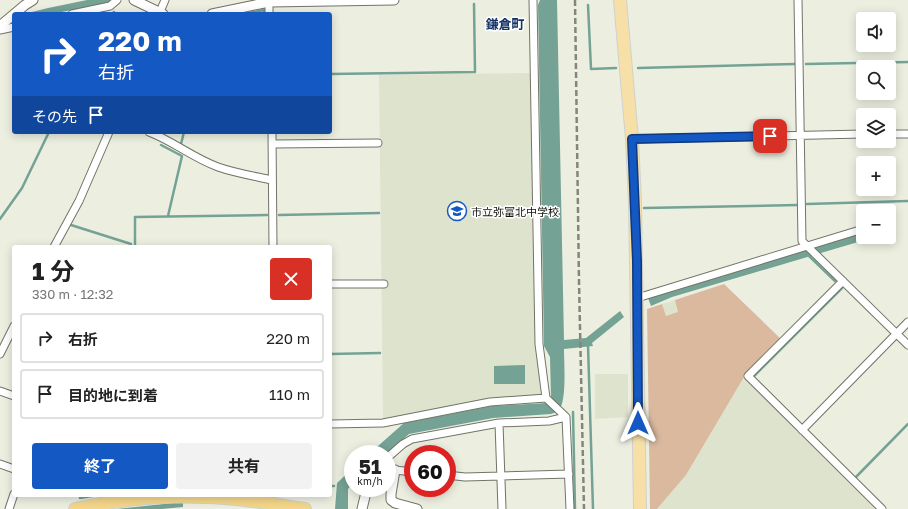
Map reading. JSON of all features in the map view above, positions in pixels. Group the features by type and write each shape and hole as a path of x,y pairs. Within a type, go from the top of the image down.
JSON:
{"highway":[{"path":"75,509 99,504 166,497"},
{"path":"223,497 276,500 304,509"}],"main road":[{"path":"620,0 632,139 635,202 640,509"}],"street":[{"path":"17,12 33,0"},
{"path":"82,12 110,6 117,0"},
{"path":"134,0 156,12"},
{"path":"161,12 165,0"},
{"path":"222,12 269,2 394,0"},
{"path":"533,0 539,344 547,399 564,414 569,474 570,509"},
{"path":"798,0 802,241 908,345"},
{"path":"269,2 269,12"},
{"path":"0,26 12,16"},
{"path":"0,30 12,27"},
{"path":"55,245 79,201 108,134"},
{"path":"154,134 189,154 218,167 272,180"},
{"path":"272,134 273,245"},
{"path":"632,139 856,134"},
{"path":"896,134 908,134"},
{"path":"272,144 378,143"},
{"path":"637,298 856,231"},
{"path":"843,281 748,376 882,509"},
{"path":"332,284 384,284"},
{"path":"802,430 908,322"},
{"path":"0,354 11,339"},
{"path":"0,391 12,395"},
{"path":"332,424 383,423 490,402 547,399"},
{"path":"396,450 412,439 499,422 549,421 564,414"},
{"path":"499,422 502,509"},
{"path":"0,464 12,468"},
{"path":"456,476 569,474"},
{"path":"9,509 13,497"},
{"path":"362,509 365,497"},
{"path":"391,497 391,500 395,503 417,509"}],"shaded area":[{"name":"市立弥富北中学校","path":"532,73 536,345 541,395 383,420 379,75"},
{"path":"724,284 782,340 744,377 686,475 657,509 650,509 647,309 662,304 666,316 678,312 675,300"},
{"path":"675,300 679,312 666,316 662,304"},
{"path":"595,374 628,374 628,417 595,419"},
{"path":"744,377 878,509 657,509 686,475"}],"water":[{"path":"87,0 110,0 110,2 62,12 32,12"},
{"path":"540,0 557,0 564,340 586,338 620,311 624,317 592,343 593,346 564,349 563,398 562,405 556,412 551,414 493,418 409,434 396,445 379,445 404,423 492,406 547,403 551,398 550,357 544,346 538,5"},
{"path":"856,235 856,243 672,297 651,306 648,298"},
{"path":"525,365 525,384 494,384 494,366"},
{"path":"344,476 344,497 348,497 348,509 335,509 337,483"},
{"path":"183,502 183,507 162,509 116,509"}],"waterway":[{"path":"332,74 475,72 474,4"},
{"path":"588,5 591,69 616,68"},
{"path":"254,12 264,10 264,12"},
{"path":"806,64 908,62"},
{"path":"638,68 796,64"},
{"path":"0,219 22,188 48,134"},
{"path":"181,144 184,134"},
{"path":"161,145 182,156 168,216"},
{"path":"807,204 908,201"},
{"path":"644,208 798,205"},
{"path":"279,215 379,213"},
{"path":"135,245 135,217 267,215"},
{"path":"71,225 131,244"},
{"path":"808,255 835,281"},
{"path":"754,376 842,288"},
{"path":"588,345 593,509"},
{"path":"332,354 380,353"},
{"path":"573,412 575,509"},
{"path":"856,477 908,424"},
{"path":"81,497 80,498 86,497"}],"railway":[{"path":"575,0 584,509"}],"place":[{"name":"市立弥富北中学校","path":"457,211"}],"district":[{"name":"鎌倉町","path":"505,24"}],"route":[{"path":"638,423 637,261 632,139 770,136"}]}
